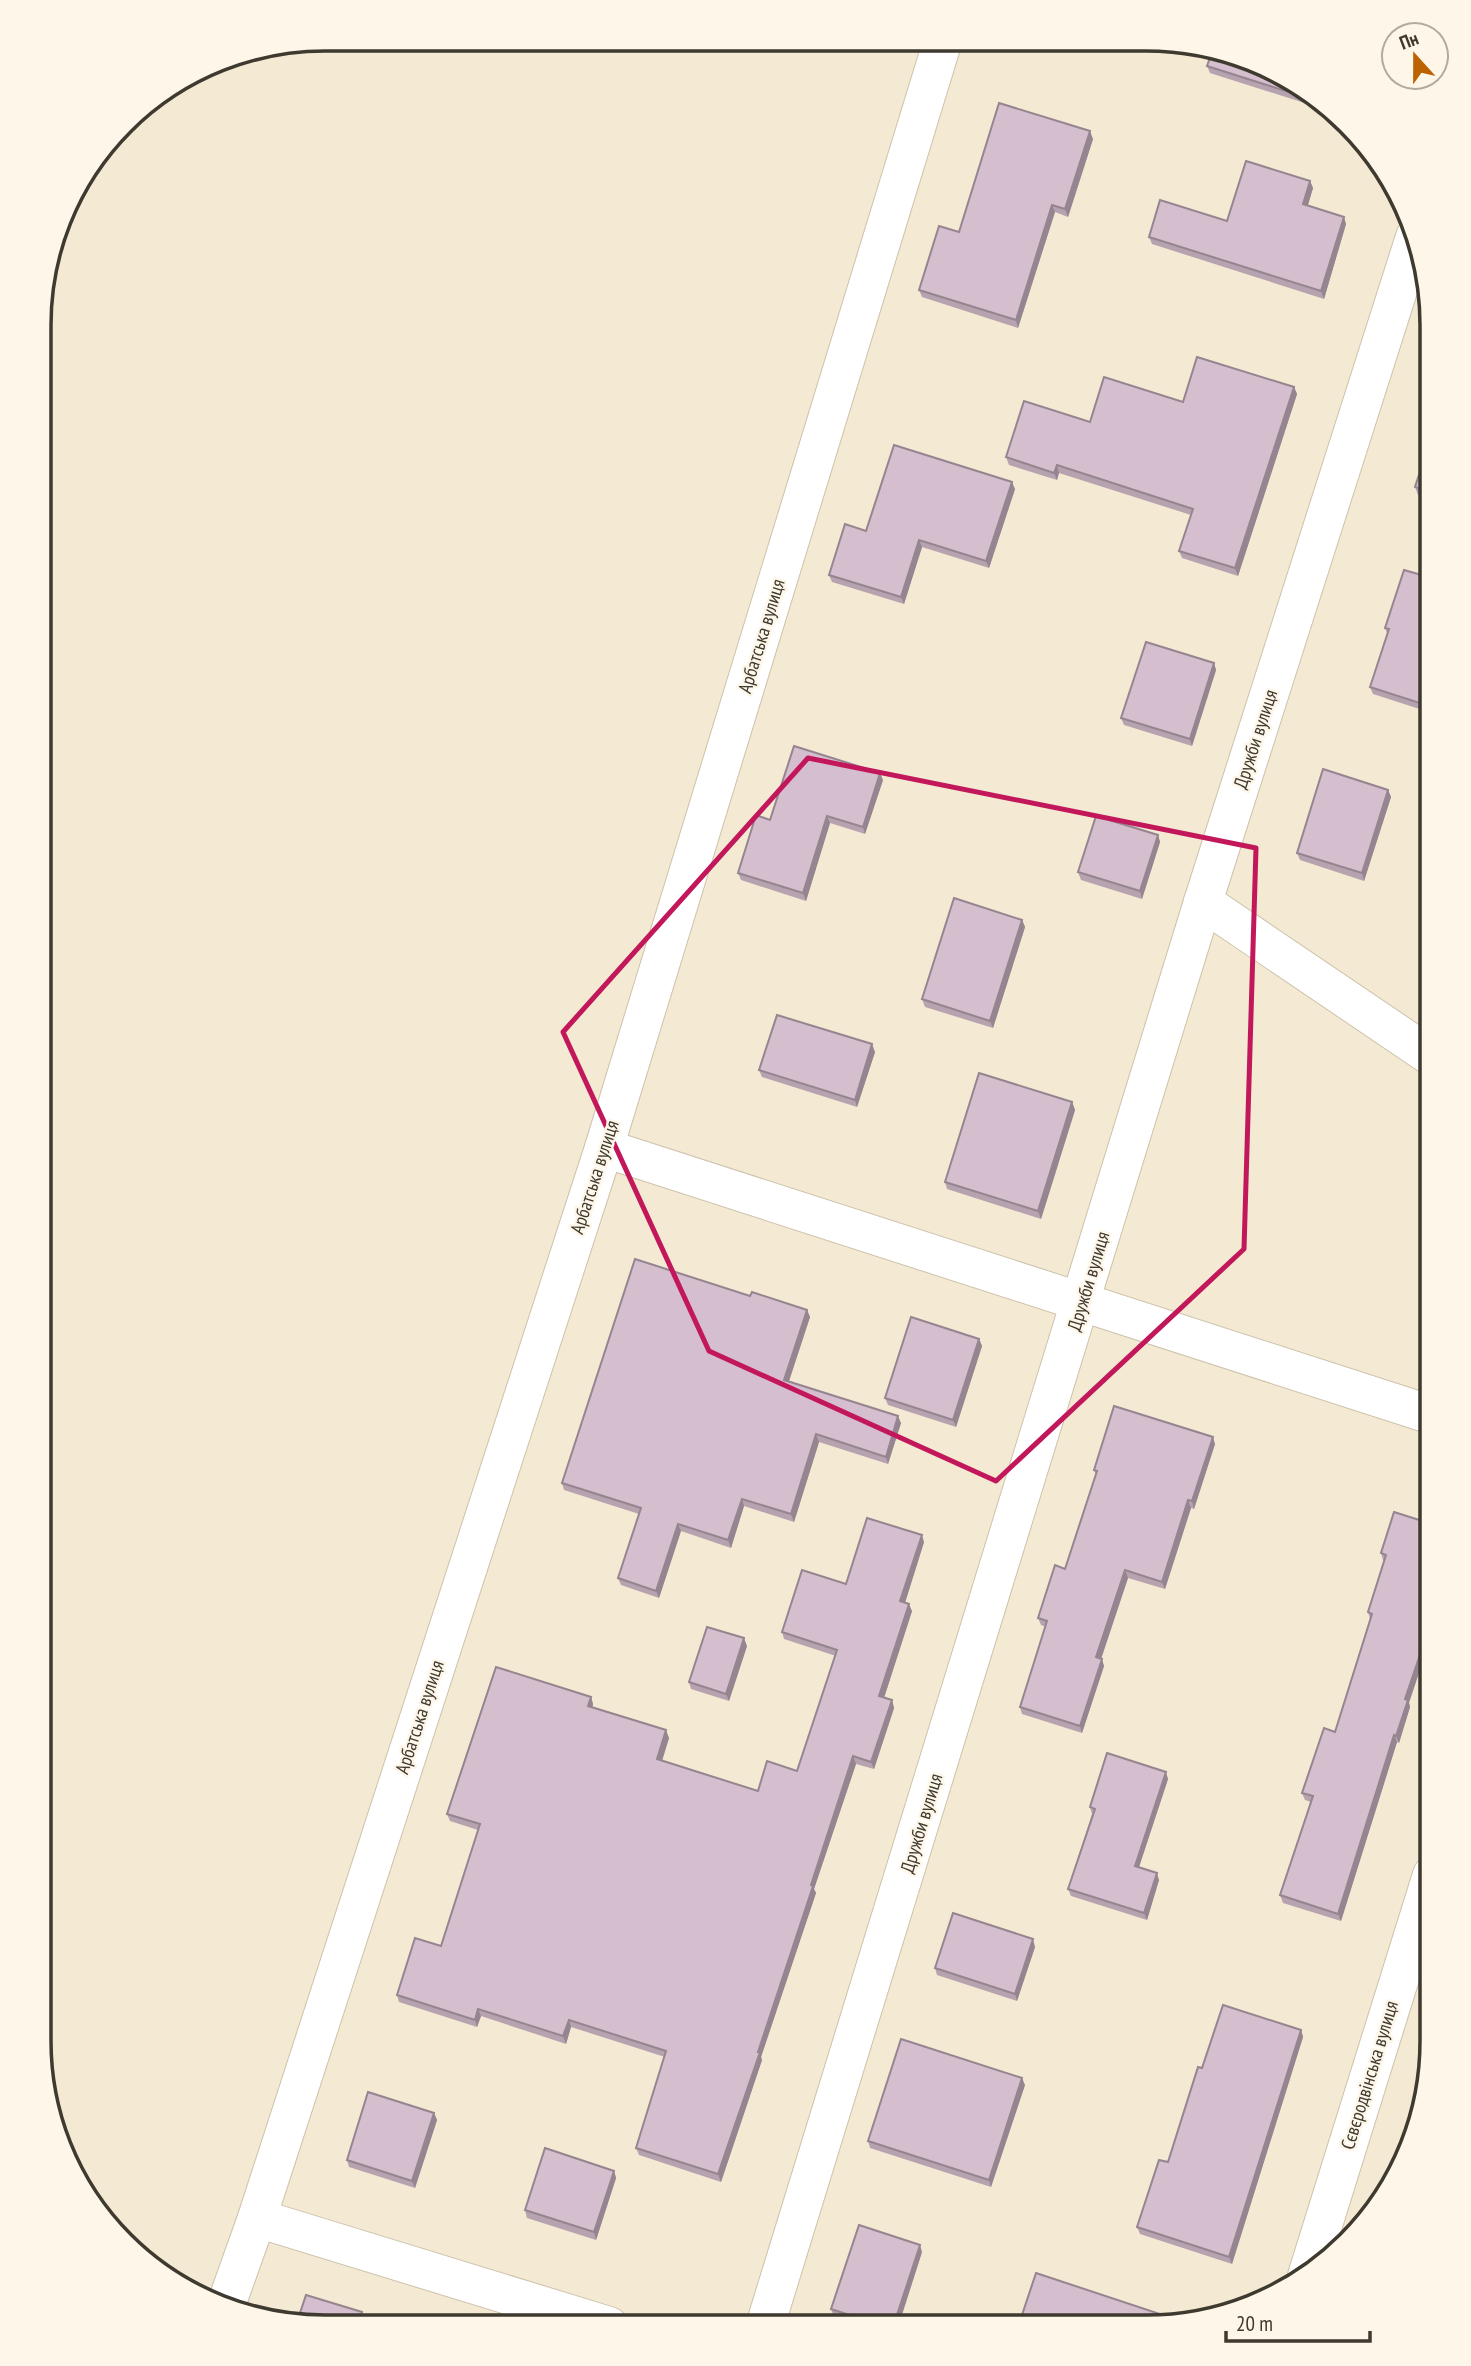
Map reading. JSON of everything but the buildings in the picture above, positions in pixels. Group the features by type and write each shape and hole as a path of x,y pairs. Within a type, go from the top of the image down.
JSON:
{"street":[{"name":"Арбатська вулиця","path":"229,2298 257,2218 604,1148 940,51"},
{"name":"Дружби вулиця","path":"768,2315 1082,1303 1203,902 1410,252"},
{"path":"1203,902 1420,1049"},
{"path":"604,1148 1420,1411"},
{"name":"Сєвєродвінська вулиця","path":"1312,2260 1420,1913"},
{"path":"257,2218 573,2315"}],"highlighted area":[{"path":"808,758 1256,848 1244,1249 996,1481 709,1351 563,1032"}]}
